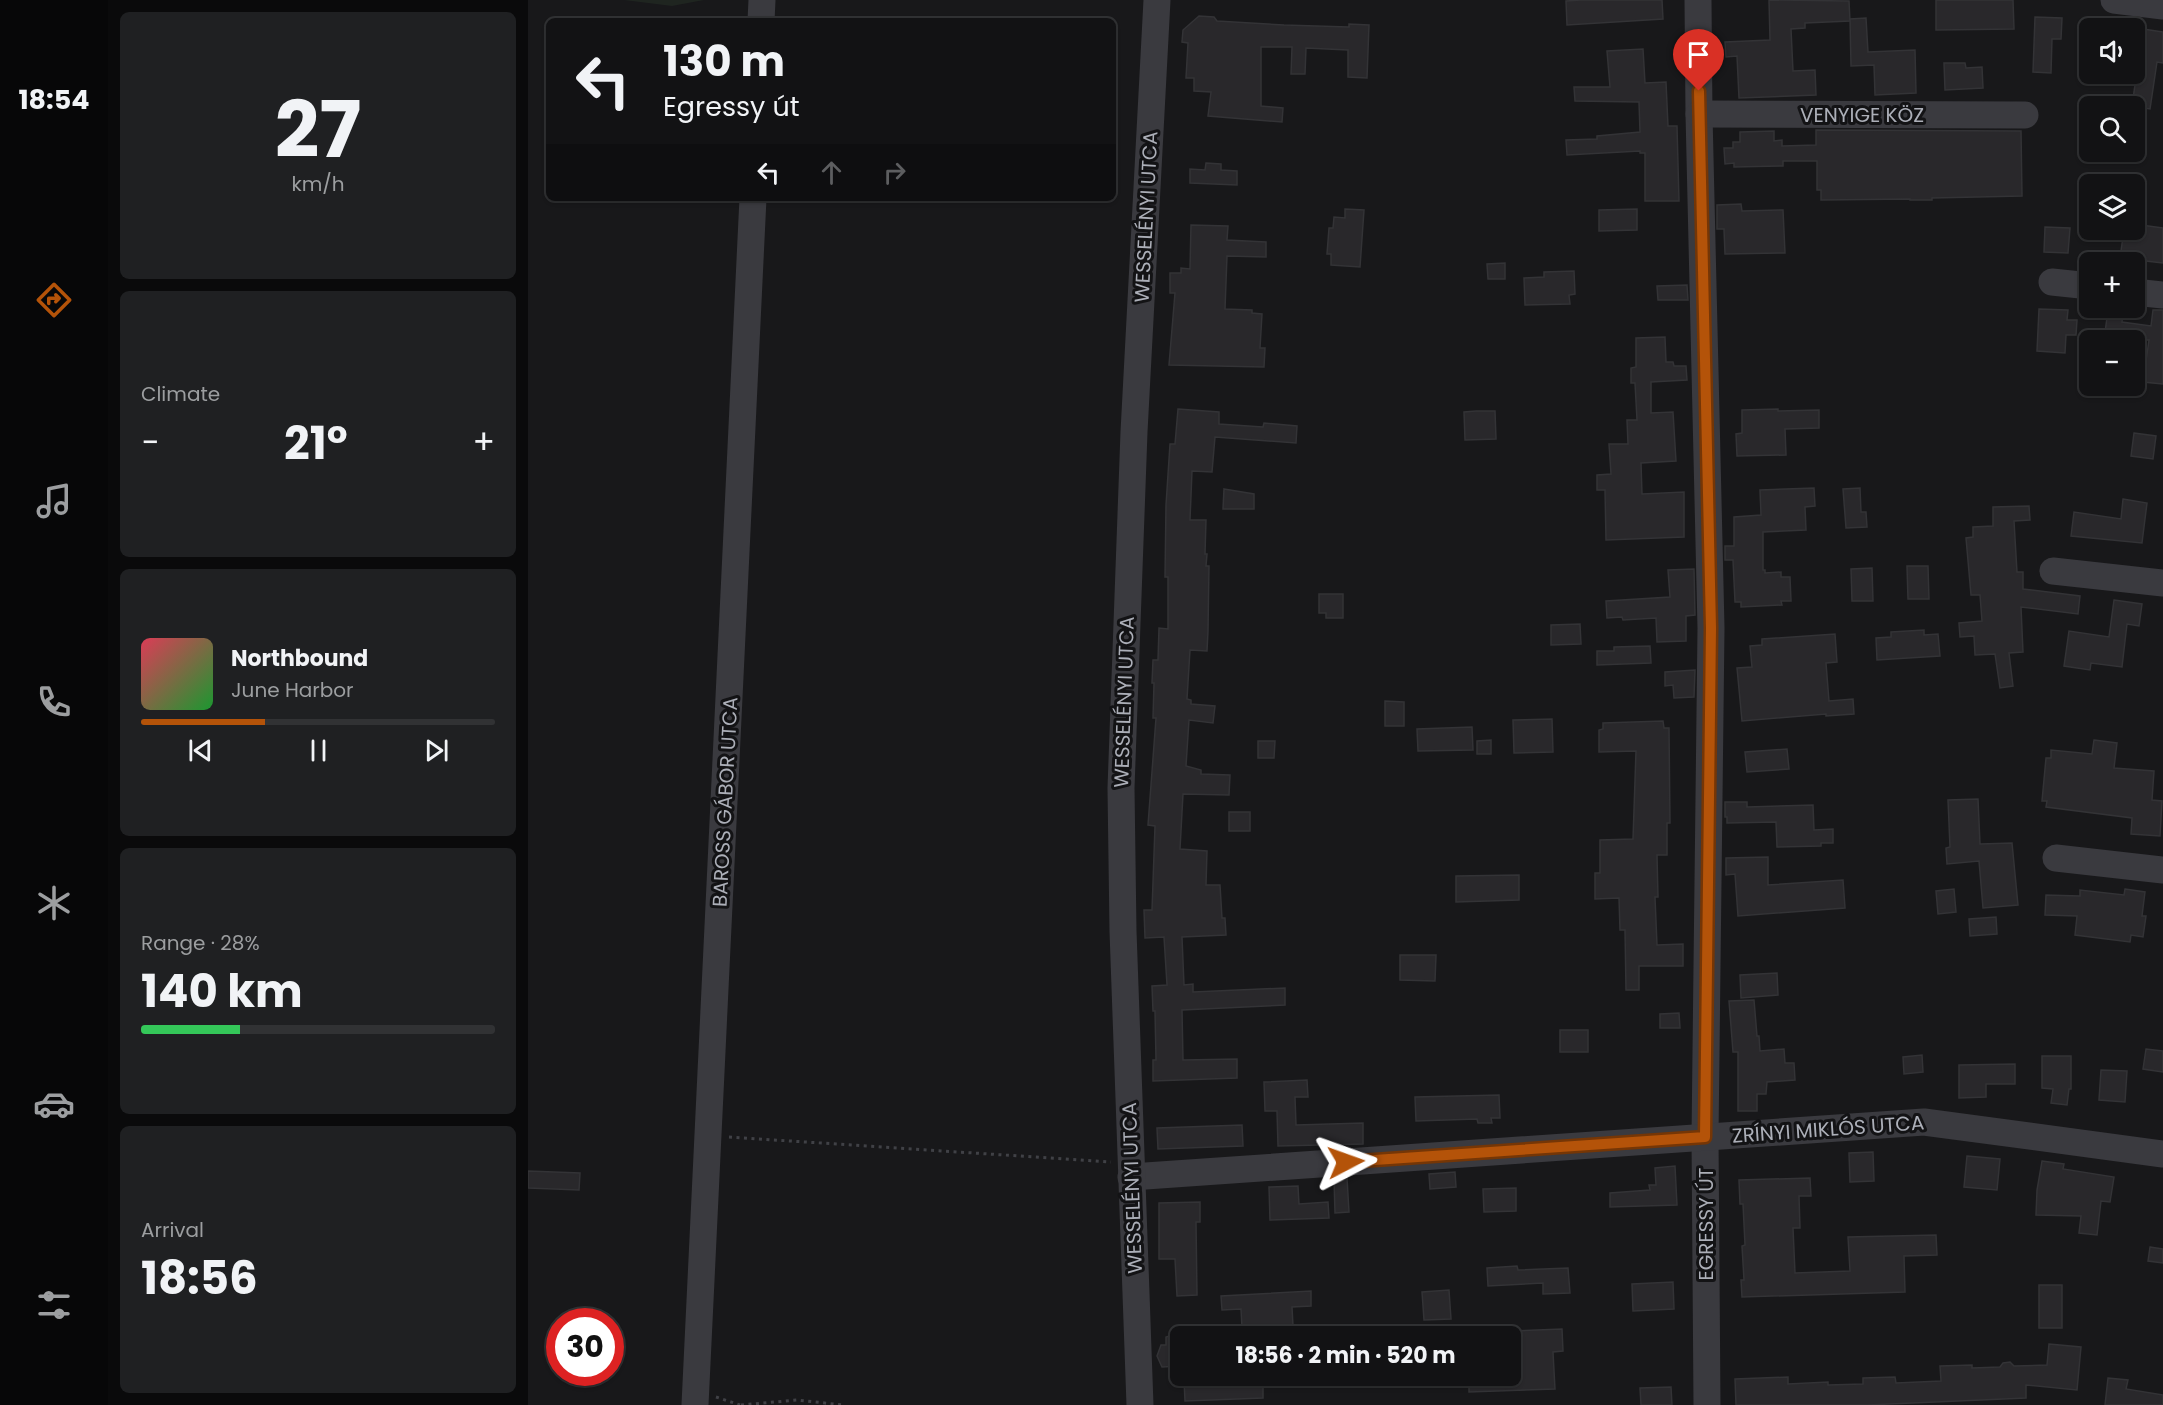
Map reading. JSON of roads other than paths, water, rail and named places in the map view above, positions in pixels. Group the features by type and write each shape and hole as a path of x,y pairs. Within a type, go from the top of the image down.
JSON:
{"street":[{"path":"761,18 762,0"},
{"name":"WESSELÉNYI UTCA","path":"1140,1405 1121,788 1134,432 1157,0"},
{"name":"EGRESSY ÚT","path":"1698,0 1711,628 1705,1137 1707,1405"},
{"path":"2114,0 2163,6"},
{"name":"VENYIGE KÖZ","path":"1699,114 2025,115"},
{"name":"BAROSS GÁBOR UTCA","path":"695,1405 753,201"},
{"path":"2052,282 2079,285"},
{"path":"2145,293 2163,295"},
{"path":"2053,571 2163,583"},
{"path":"2056,858 2163,870"},
{"name":"ZRÍNYI MIKLÓS UTCA","path":"1131,1170 1924,1122 2163,1154"}]}
